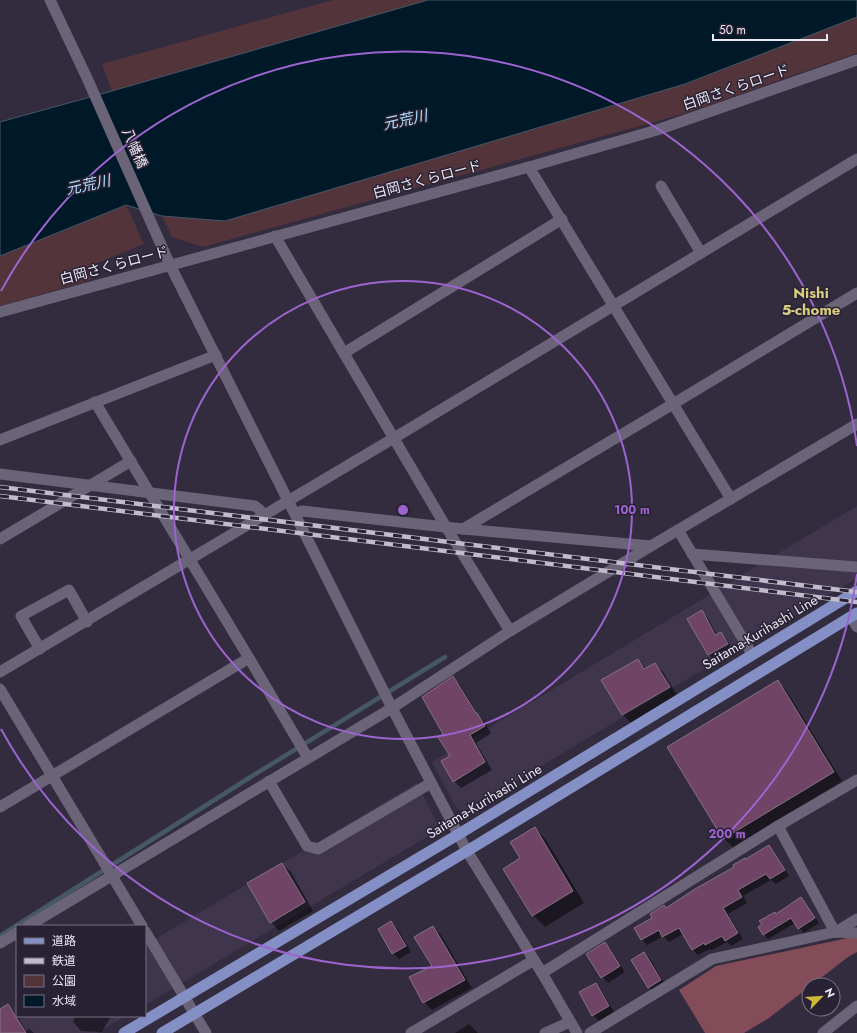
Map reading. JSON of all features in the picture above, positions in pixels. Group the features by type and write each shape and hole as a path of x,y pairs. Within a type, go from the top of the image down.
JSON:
{"main road":[{"name":"Saitama-Kurihashi Line","path":"124,1033 459,834 857,591"},
{"path":"162,1033 466,851 854,615"}],"street":[{"name":"八幡橋","path":"50,0 87,78 170,265 392,708 459,834 466,851 542,973 577,1033"},
{"name":"白岡さくらロード","path":"0,312 530,167 657,130 857,60"},
{"path":"0,672 87,622 857,159"},
{"path":"530,167 615,305 731,499"},
{"path":"661,186 701,253"},
{"path":"344,353 562,219"},
{"path":"275,236 446,527 510,631"},
{"path":"463,529 857,293"},
{"path":"0,440 216,355"},
{"path":"95,402 308,758"},
{"path":"30,925 392,708 510,631 857,424"},
{"path":"0,539 131,461"},
{"path":"0,474 254,506 260,510 263,515"},
{"path":"296,514 302,511 463,529 651,546"},
{"path":"678,530 752,654"},
{"path":"692,554 857,567"},
{"path":"40,649 21,616 69,590 87,622"},
{"path":"854,615 857,627"},
{"path":"0,807 249,658"},
{"path":"0,689 141,925"},
{"path":"542,973 778,826 857,780"},
{"path":"269,781 307,846 318,849 431,783"},
{"path":"778,826 835,932"},
{"path":"835,932 857,919"},
{"path":"590,1033 712,960 835,932 857,933"},
{"path":"146,933 206,1033"},
{"path":"0,943 16,934"},
{"path":"411,1033 534,960"},
{"path":"823,1033 857,1006"},
{"path":"545,1033 570,1022"}],"shaded area":[{"path":"857,506 857,578 464,812 457,809 432,762"},
{"path":"417,783 437,823 435,832 146,1004 146,944"},
{"path":"857,936 857,952 848,957 822,977 801,977 801,993 769,1018 744,1033 705,1033 679,990 716,966"},
{"path":"24,1017 124,1017 97,1033 0,1032"}],"green space":[{"path":"333,0 428,0 112,91 102,64"},
{"path":"857,17 857,53 686,113 203,247 172,237 162,216 225,221 685,84"},
{"path":"126,205 144,244 90,266 91,280 0,306 0,256"}],"water":[{"name":"元荒川","path":"428,0 857,0 857,17 685,84 225,221 162,216 126,205 0,256 0,122"}],"building":[{"path":"702,610 715,635 721,632 728,644 708,655 687,619"},
{"path":"638,659 644,669 655,663 670,687 622,715 601,680"},
{"path":"453,676 485,726 470,735 485,762 453,782 441,761 450,756 438,737 443,734 422,697"},
{"path":"778,680 834,772 723,839 667,747"},
{"path":"535,827 573,891 532,916 503,869 520,858 510,842"},
{"path":"769,845 785,870 770,879 766,874 738,890 742,897 723,908 738,933 725,941 722,936 705,945 704,943 692,950 679,928 662,937 659,930 641,940 634,928 652,918 650,914 664,905 666,908 695,889 734,867 733,865"},
{"path":"282,863 305,902 270,923 247,883"},
{"path":"801,897 815,918 798,929 791,918 763,935 758,927 762,924 759,921 775,912 776,914"},
{"path":"391,921 406,946 392,954 378,929"},
{"path":"433,926 465,980 423,1003 409,977 432,966 414,937"},
{"path":"605,942 620,966 601,978 586,954"},
{"path":"644,952 661,980 648,988 631,960"},
{"path":"596,983 609,1006 592,1016 579,992"},
{"path":"8,1004 26,1033 0,1033 0,1009"}],"waterway":[{"path":"17,925 249,778 445,657"},
{"path":"0,936 16,926"}],"railway":[{"path":"0,487 857,592"},
{"path":"0,496 857,602"}],"district":[{"name":"Nishi 5-chome","path":"811,302"}]}
